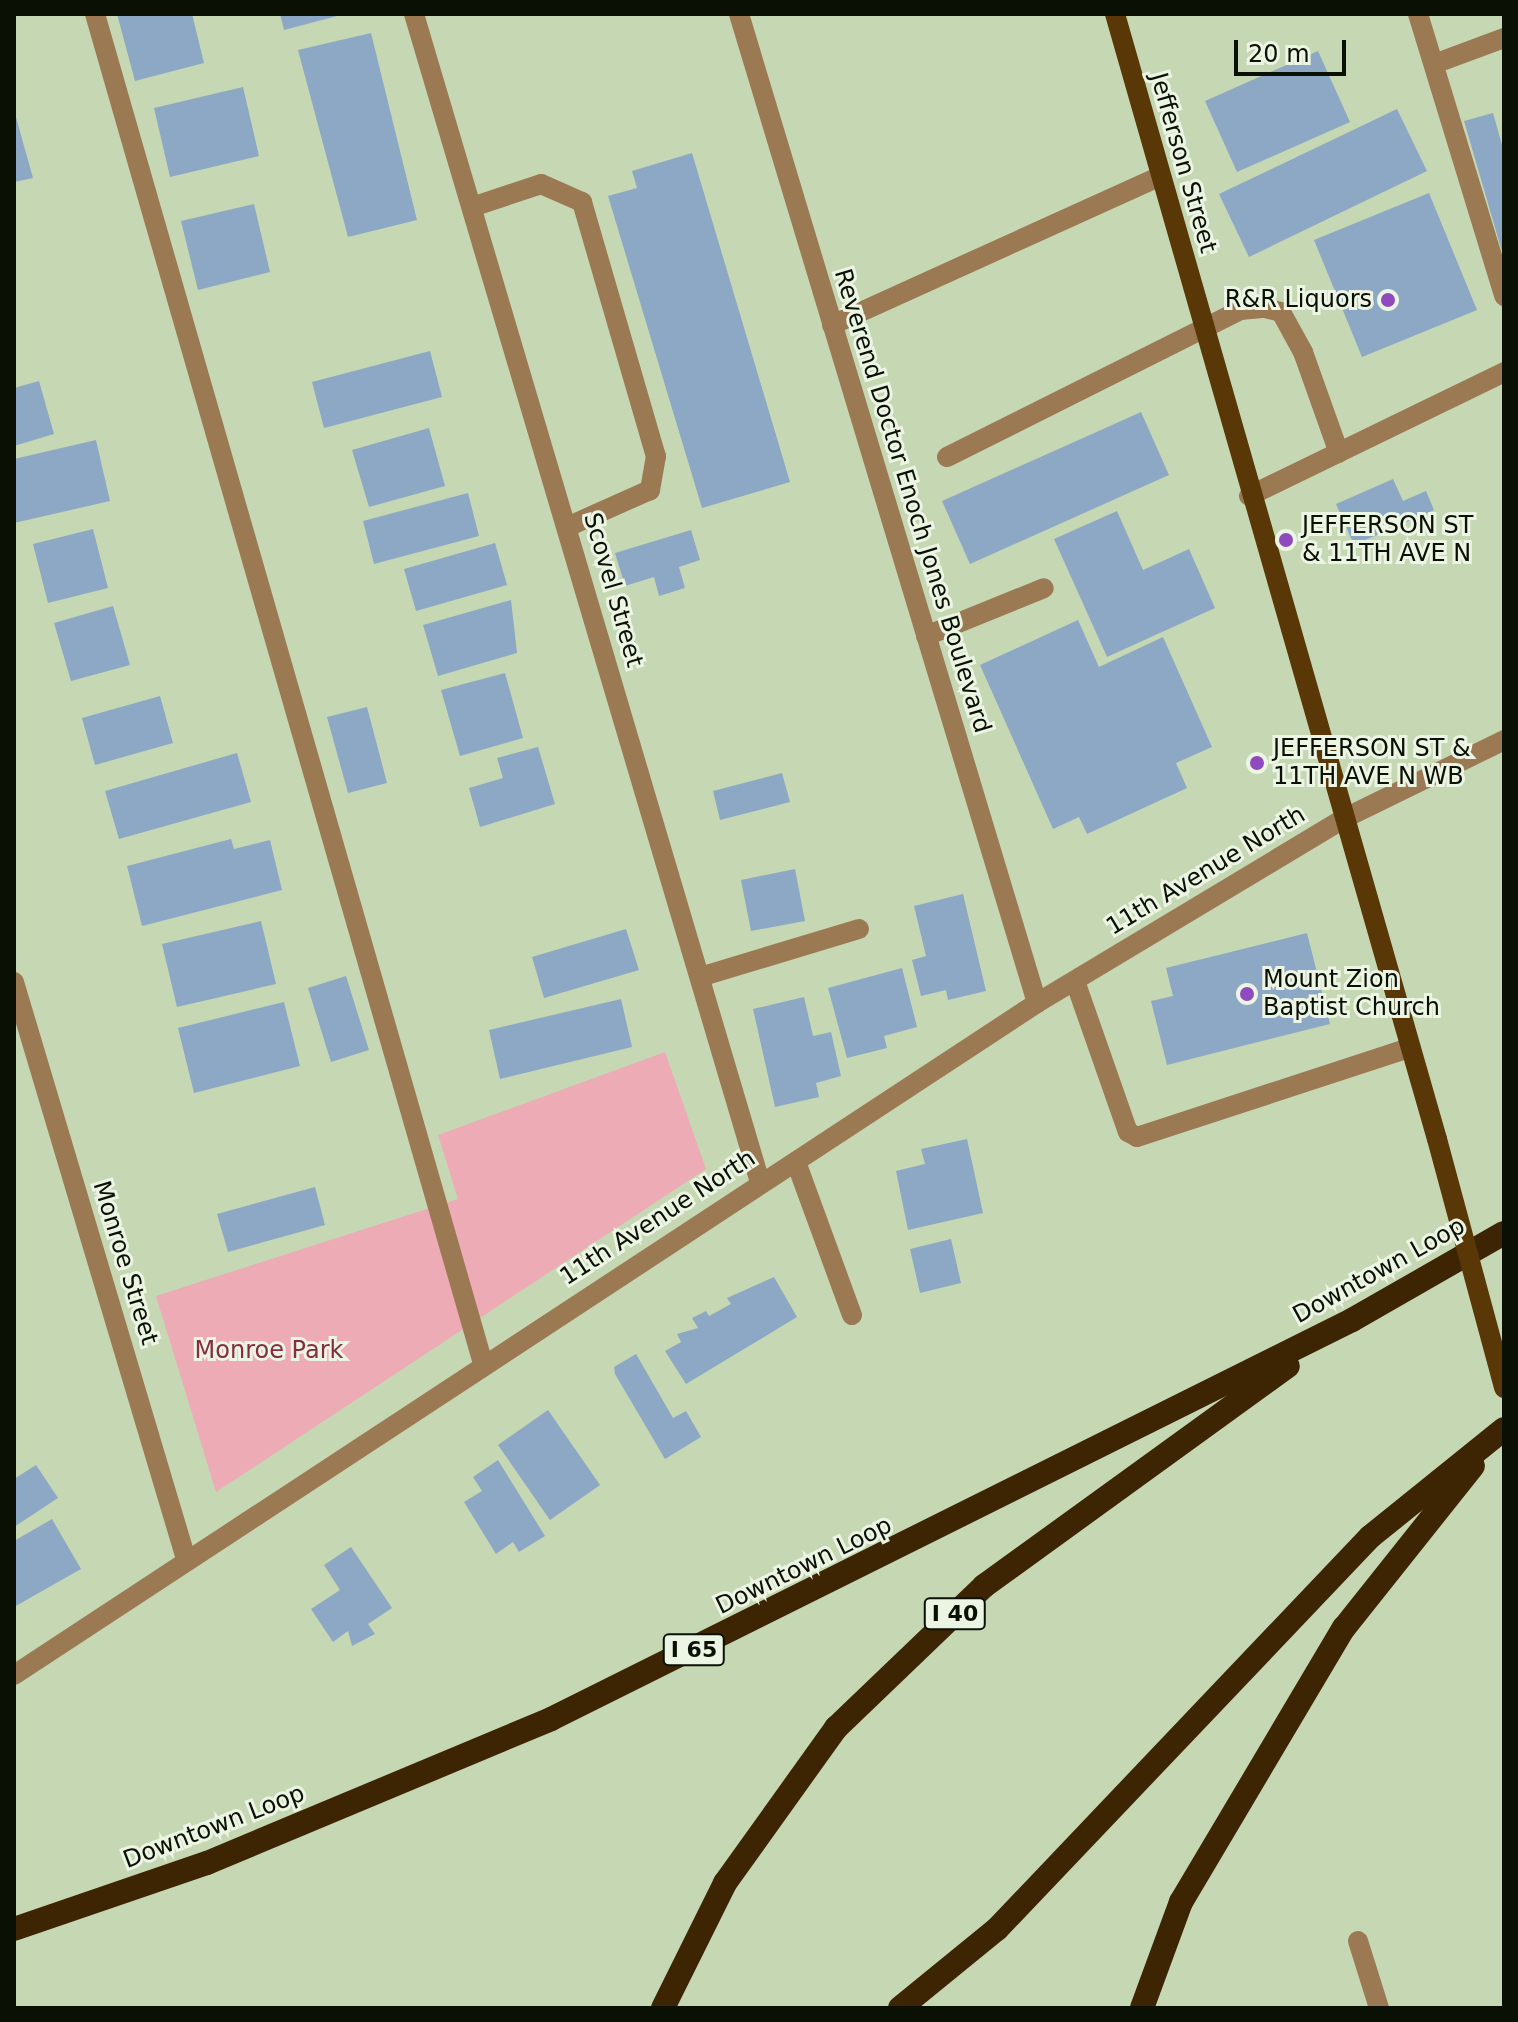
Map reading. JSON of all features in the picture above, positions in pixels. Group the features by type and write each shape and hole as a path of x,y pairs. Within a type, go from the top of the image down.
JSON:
{"highway":[{"name":"Downtown Loop","path":"14,1929 207,1863 551,1719 1352,1320 1504,1233"},
{"name":"I 40","path":"663,2008 725,1883 836,1728 984,1586 1352,1320"},
{"path":"900,2008 1019,1907 1370,1537 1503,1429"},
{"path":"1142,2008 1181,1902 1344,1628 1503,1429"}],"main road":[{"name":"Jefferson Street","path":"1115,14 1341,820 1437,1139 1504,1388"}],"street":[{"path":"95,14 483,1364"},
{"name":"Scovel Street","path":"414,14 760,1182"},
{"name":"Reverend Doctor Enoch Jones Boulevard","path":"739,14 1037,1003"},
{"path":"1418,14 1504,296"},
{"path":"1434,64 1504,38"},
{"path":"832,325 1160,176"},
{"path":"472,207 541,184 582,202 656,456 650,490 567,527"},
{"path":"947,457 1240,310 1281,312 1332,418 1339,453"},
{"path":"1249,496 1504,372"},
{"path":"926,636 1044,588"},
{"name":"11th Avenue North","path":"14,1675 186,1559 1037,1003 1341,820 1504,740"},
{"path":"700,977 859,929"},
{"path":"1075,981 1128,1132 1137,1137 1410,1048"},
{"name":"Monroe Street","path":"14,982 186,1559"},
{"path":"796,1162 852,1315"},
{"path":"1358,1941 1379,2008"}],"green space":[{"name":"Monroe Park","path":"665,1052 706,1169 216,1492 156,1296 458,1199 438,1135"}],"building":[{"path":"117,14 192,14 204,63 135,81"},
{"path":"280,14 341,14 341,15 284,30"},
{"path":"371,33 417,220 348,237 298,50"},
{"path":"1318,51 1350,122 1237,172 1205,101"},
{"path":"243,87 259,156 170,177 154,108"},
{"path":"1397,109 1427,171 1249,257 1219,194"},
{"path":"14,110 33,178 14,182"},
{"path":"1493,113 1504,152 1503,255 1464,121"},
{"path":"692,153 790,482 702,508 608,196 637,188 632,171"},
{"path":"1429,193 1477,310 1362,357 1314,240"},
{"path":"254,204 270,272 198,290 181,221"},
{"path":"430,351 442,397 324,428 312,382"},
{"path":"39,381 54,434 14,446 14,388"},
{"path":"1141,412 1169,475 970,564 942,501"},
{"path":"429,428 445,486 369,507 352,450"},
{"path":"96,440 110,501 14,523 14,459"},
{"path":"1393,479 1403,501 1426,491 1434,510 1354,545 1336,504"},
{"path":"468,493 479,536 374,564 363,521"},
{"path":"1117,511 1143,570 1189,549 1215,608 1107,657 1054,539"},
{"path":"93,529 108,588 48,603 33,544"},
{"path":"691,530 700,560 679,567 685,588 659,596 654,577 625,586 615,553"},
{"path":"495,543 507,585 416,611 404,569"},
{"path":"511,600 517,653 438,676 423,625"},
{"path":"113,606 130,665 71,681 54,623"},
{"path":"1078,620 1099,667 1163,637 1212,747 1176,763 1187,788 1087,834 1079,817 1053,829 980,665"},
{"path":"505,673 523,738 460,756 441,690"},
{"path":"160,696 173,743 95,765 82,718"},
{"path":"367,707 387,783 348,793 327,717"},
{"path":"538,747 555,804 480,827 469,788 503,778 497,758"},
{"path":"237,753 251,802 119,839 105,791"},
{"path":"782,773 790,802 720,820 713,791"},
{"path":"231,839 234,849 270,840 282,890 142,926 127,866"},
{"path":"795,869 805,921 751,931 741,880"},
{"path":"963,894 986,991 948,1000 946,990 921,996 912,960 926,956 914,906"},
{"path":"261,921 276,984 177,1007 162,944"},
{"path":"626,929 639,970 544,998 532,957"},
{"path":"1307,933 1330,1024 1167,1065 1151,1001 1173,996 1166,968"},
{"path":"902,968 917,1027 884,1036 887,1048 847,1058 828,988"},
{"path":"346,976 369,1050 331,1062 308,988"},
{"path":"804,997 813,1036 831,1032 841,1076 816,1083 819,1097 775,1107 753,1009"},
{"path":"621,999 632,1047 500,1079 489,1030"},
{"path":"284,1002 300,1066 194,1093 178,1028"},
{"path":"967,1139 983,1213 908,1230 896,1171 925,1164 921,1149"},
{"path":"315,1187 325,1225 228,1252 217,1214"},
{"path":"951,1239 961,1283 920,1293 910,1249"},
{"path":"774,1277 797,1317 686,1384 665,1351 681,1342 677,1334 698,1328 692,1318 706,1311 709,1316 731,1304 727,1298"},
{"path":"636,1354 673,1418 686,1411 701,1437 665,1459 615,1374 614,1367"},
{"path":"548,1410 600,1485 550,1520 498,1445"},
{"path":"498,1460 545,1536 519,1552 513,1542 496,1554 464,1502 482,1491 473,1477"},
{"path":"36,1465 58,1498 14,1527 14,1479"},
{"path":"52,1519 81,1569 14,1607 14,1541"},
{"path":"351,1547 392,1608 368,1624 375,1634 352,1646 348,1631 333,1642 311,1609 340,1590 324,1565"}],"place":[{"name":"R&R Liquors","path":"1388,300"},
{"name":"JEFFERSON ST & 11TH AVE N","path":"1286,540"},
{"name":"JEFFERSON ST & 11TH AVE N WB","path":"1257,763"},
{"name":"Mount Zion Baptist Church","path":"1247,994"}]}
